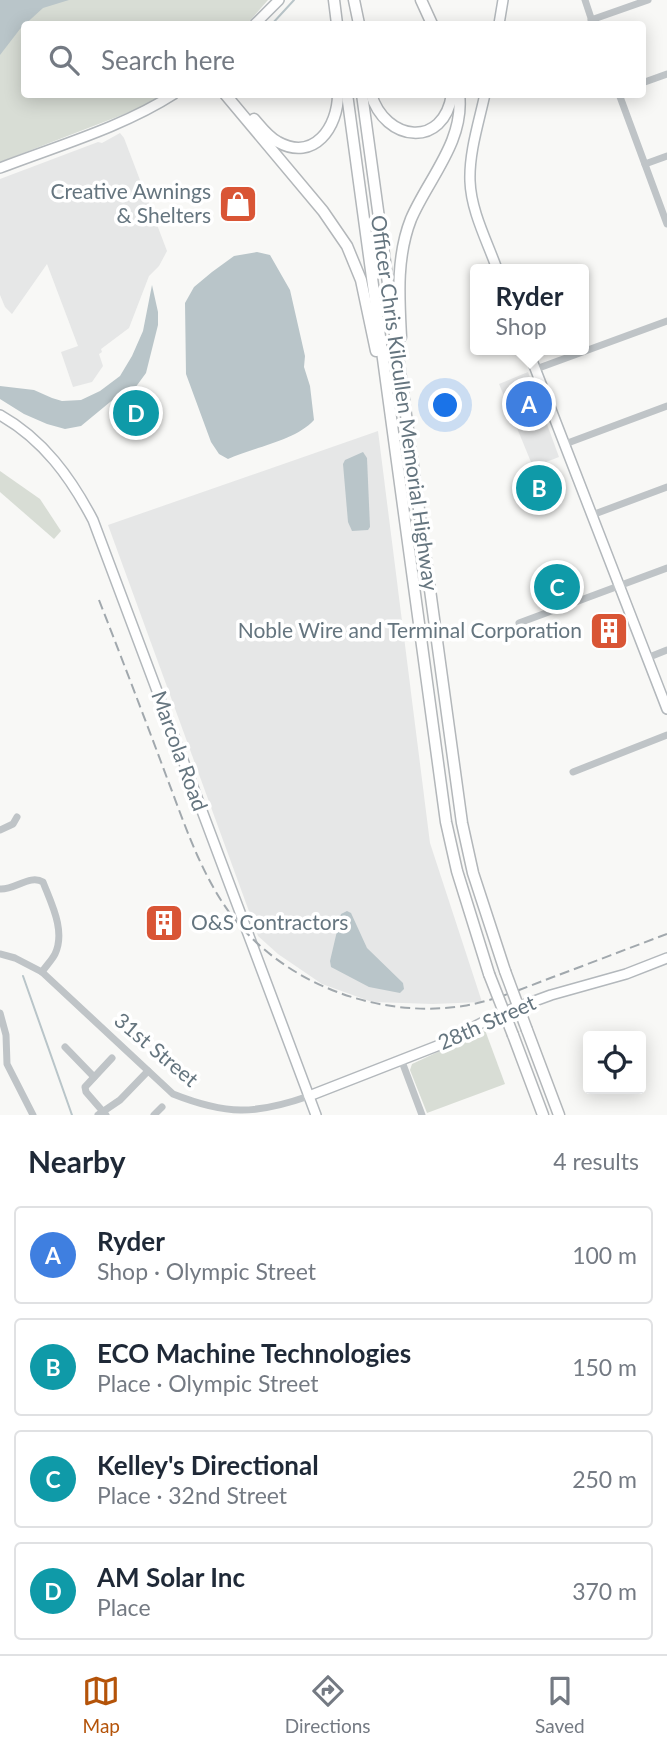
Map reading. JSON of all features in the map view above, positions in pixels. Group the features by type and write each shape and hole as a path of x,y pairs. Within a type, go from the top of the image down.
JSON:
{"highway":[{"path":"334,0 336,21"},
{"path":"352,0 353,21"},
{"path":"352,0 358,21"},
{"path":"421,0 431,21"},
{"path":"228,98 323,211 347,246 361,280 392,428"},
{"path":"236,98 268,135 279,142 298,147 315,143 330,129 335,119 338,98"},
{"name":"Officer Chris Kilcullen Memorial Highway","path":"348,98 446,822 457,871 489,974 543,1115"},
{"name":"Officer Chris Kilcullen Memorial Highway","path":"363,98 462,823 473,873 505,971 559,1115"},
{"path":"373,98 381,117 401,130 418,133 429,130 442,120 451,98"},
{"path":"404,404 398,283 401,256 411,219 449,147 459,120 459,98"}],"main road":[{"path":"259,21 279,0"},
{"path":"500,21 503,0"},
{"path":"0,168 122,121 168,98"},
{"path":"484,98 471,160 470,182 474,206 496,264"},
{"path":"530,355 667,709"},
{"name":"Marcola Road","path":"0,415 32,437 58,463 73,483 93,520 316,1115"},
{"name":"28th Street","path":"309,1096 444,1043 486,1020 521,1006 626,974 667,958"}],"street":[{"path":"585,0 592,21"},
{"path":"595,21 648,0"},
{"path":"646,82 667,74"},
{"path":"620,98 667,224"},
{"path":"645,164 667,156"},
{"path":"589,350 667,321"},
{"path":"536,369 574,355"},
{"path":"565,444 667,406"},
{"path":"592,515 667,487"},
{"path":"519,624 667,568"},
{"path":"647,658 667,650"},
{"path":"573,772 667,735"},
{"path":"0,830 13,824 17,817"},
{"path":"0,889 6,890 34,879 41,880 57,921 59,939 56,953 42,972"},
{"name":"31st Street","path":"0,954 15,958 42,972 173,1094 199,1108 223,1113 263,1112 309,1096"},
{"path":"0,1013 6,1035 7,1064 33,1115"},
{"path":"65,1046 94,1077"},
{"path":"112,1058 86,1084 85,1090 103,1114 148,1071"},
{"path":"401,1059 422,1115"},
{"path":"155,1115 162,1107"}],"shaded area":[{"path":"0,0 268,0 250,21 21,21 21,98 157,98 135,110 0,162"},
{"path":"0,0 69,0 43,8 29,21 21,21 21,28 0,55"},
{"path":"120,133 167,251 159,266 149,276 129,328 101,349 99,354 103,366 92,382 73,387 61,352 78,346 47,264 12,314 5,307 0,295 0,179 98,142 102,143"},
{"path":"257,252 270,255 290,290 305,356 304,367 310,386 314,420 285,438 228,459 219,454 211,442 186,374 185,303 194,287 234,256"},
{"path":"152,285 158,325 146,373 135,388 121,393 81,426 65,429 24,414 0,399 0,386 34,390 62,401 81,400 100,391 120,376 143,331"},
{"path":"528,372 559,457 533,467 499,384"},
{"path":"378,431 430,843 482,1002 372,1002 322,984 278,954 258,936 108,525"},
{"path":"363,452 367,458 370,527 368,530 352,531 348,522 343,464 345,460"},
{"path":"0,471 40,499 61,531 54,539 0,492"},
{"path":"347,911 351,913 367,948 403,983 404,989 400,993 369,987 331,967 341,914"},
{"path":"485,1030 505,1084 427,1113 410,1070 412,1064"}],"waterway":[{"path":"275,21 294,0"},
{"path":"23,976 72,1115"}],"railway":[{"path":"99,600 187,832 211,884 232,916 254,940 278,961 306,978 367,1001 398,1007 431,1009 463,1006 509,994 667,934"}],"place":[{"name":"Creative Awnings & Shelters","path":"238,204"},
{"name":"Ryder","path":"529,404"},
{"name":"AM Solar Inc","path":"136,413"},
{"name":"ECO Machine Technologies","path":"539,488"},
{"name":"Kelley's Directional","path":"557,587"},
{"name":"Noble Wire and Terminal Corporation","path":"609,631"},
{"name":"O&S Contractors","path":"164,923"}]}
